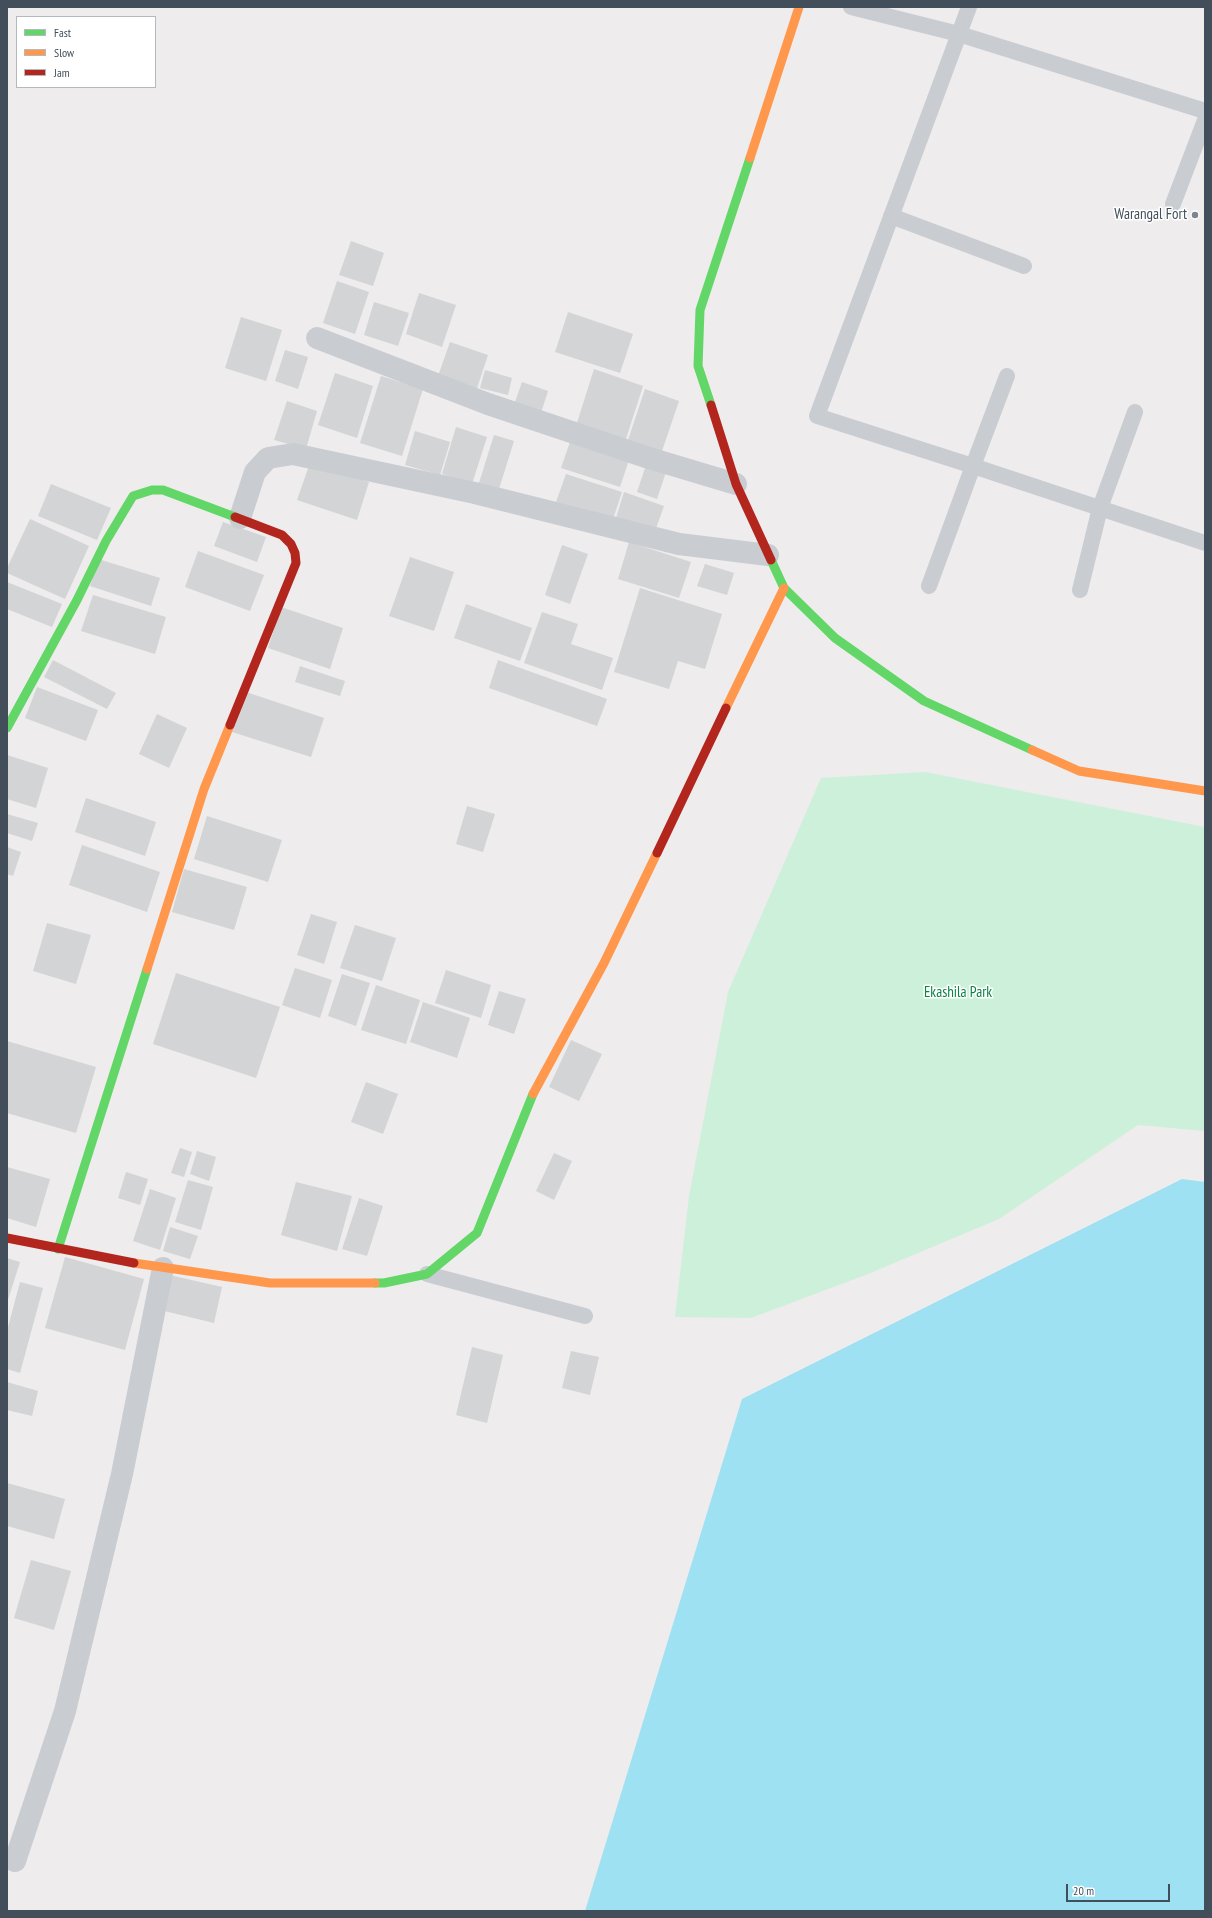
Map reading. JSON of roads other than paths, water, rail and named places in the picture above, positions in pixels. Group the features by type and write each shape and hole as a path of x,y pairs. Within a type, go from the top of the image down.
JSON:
{"street":[{"path":"799,7 700,310 698,366 736,484 784,588 835,638 924,701 1079,771 1205,791"},
{"path":"317,338 488,404 650,458 736,484"},
{"path":"240,518 255,472 268,458 293,454 475,492 679,544 768,555"},
{"path":"7,728 77,600 106,541 133,496 152,490 164,490 240,518 282,536 292,544 296,563 204,789 58,1249"},
{"path":"7,1238 163,1268 270,1283 384,1282 427,1274 476,1233 530,1100 604,963 784,588"},
{"path":"15,1861 67,1703 122,1474 163,1268"}],"lane":[{"path":"851,7 959,34 1205,111"},
{"path":"969,7 818,416 1205,543"},
{"path":"1173,204 1205,120"},
{"path":"891,216 1024,266"},
{"path":"929,586 1007,376"},
{"path":"1080,590 1100,508 1135,412"},
{"path":"427,1274 585,1316"}],"water":[{"path":"1182,1179 1205,1182 1205,1911 585,1911 742,1399"}],"place":[{"name":"Warangal Fort","path":"1195,215"}],"park label":[{"name":"Ekashila Park","path":"958,993"}]}
